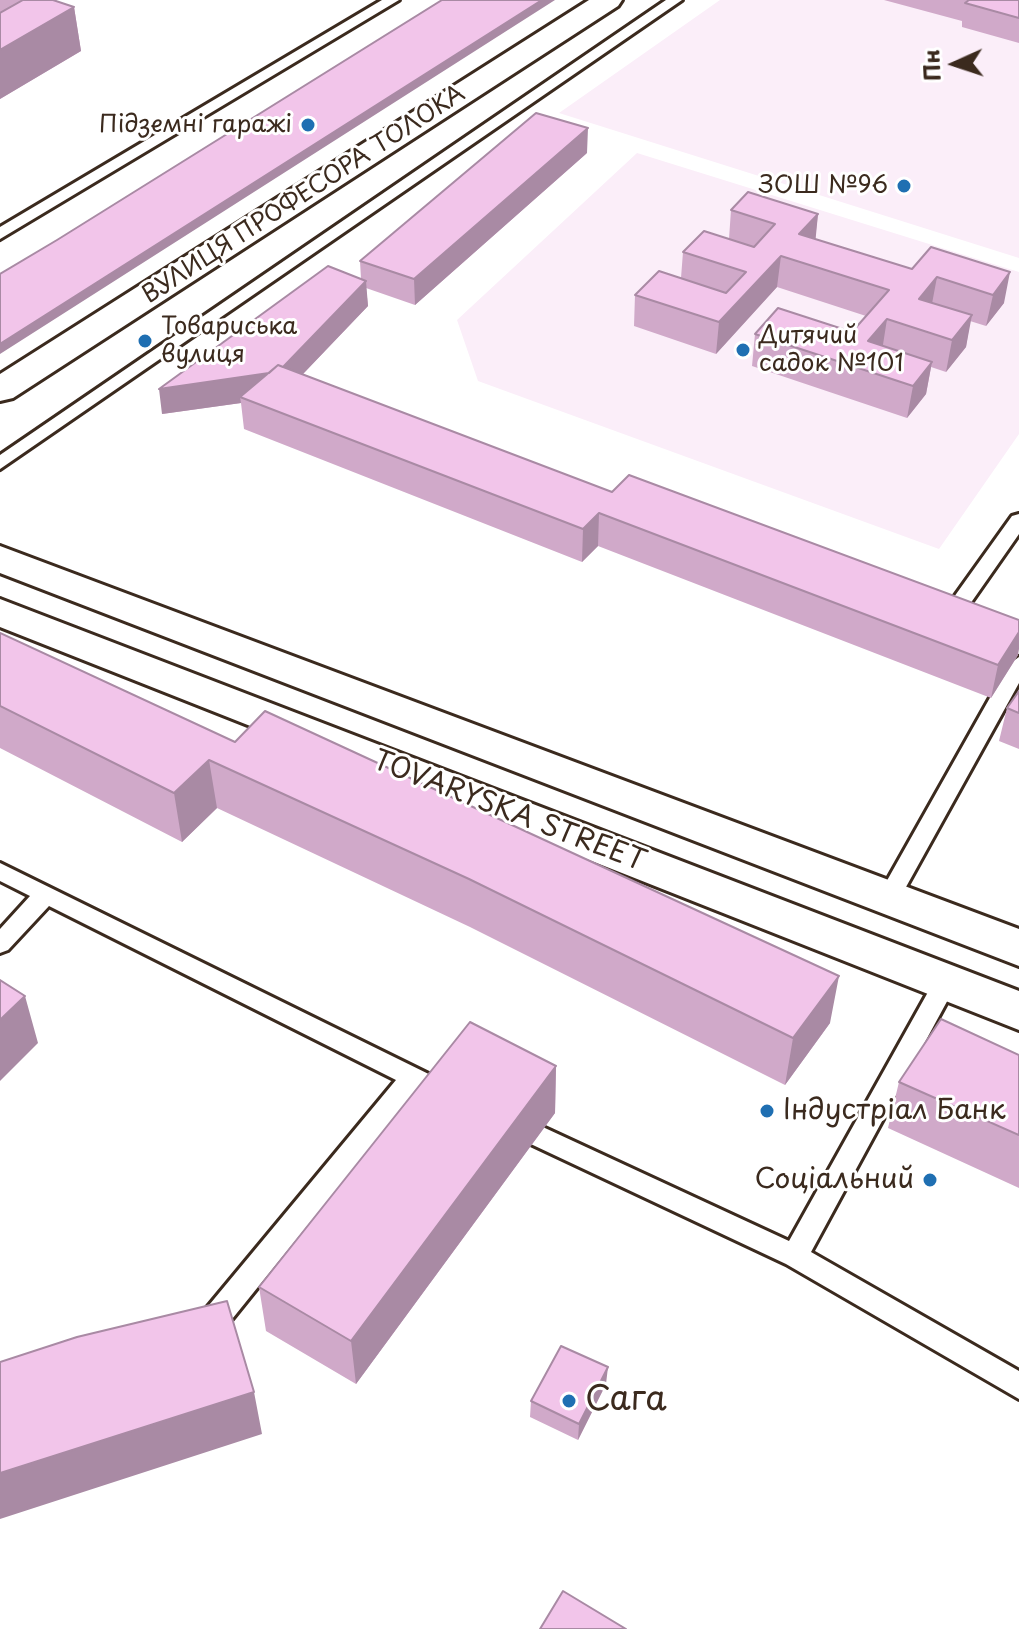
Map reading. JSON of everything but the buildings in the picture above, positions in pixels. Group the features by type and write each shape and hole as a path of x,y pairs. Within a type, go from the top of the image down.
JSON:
{"street":[{"name":"ВУЛИЦЯ ПРОФЕСОРА ТОЛОКА","path":"0,390 608,0"},
{"name":"TOVARYSKA STREET","path":"0,559 1019,948"},
{"name":"TOVARYSKA STREET","path":"0,612 1019,1011"}],"lane":[{"path":"0,234 392,0"},
{"path":"0,463 675,0"},
{"path":"981,618 948,607 1019,520"},
{"path":"888,899 1019,664"},
{"path":"0,871 412,1078 795,1256 1019,1386"},
{"path":"0,944 45,895"},
{"path":"795,1256 945,983"},
{"path":"186,1344 198,1339 211,1324 412,1078"}],"shaded area":[{"name":"ЗОШ №96","path":"720,0 1019,0 1019,258 559,113"},
{"name":"Дитячий садок №101","path":"637,153 1019,272 1019,434 939,549 478,381 457,320"}],"place":[{"name":"Підземні гаражі","path":"308,125"},
{"name":"ЗОШ №96","path":"904,186"},
{"name":"Товариська вулиця","path":"145,341"},
{"name":"Дитячий садок №101","path":"743,350"},
{"name":"Індустріал Банк","path":"767,1111"},
{"name":"Соціальний","path":"930,1180"},
{"name":"Сага","path":"569,1401"}]}
